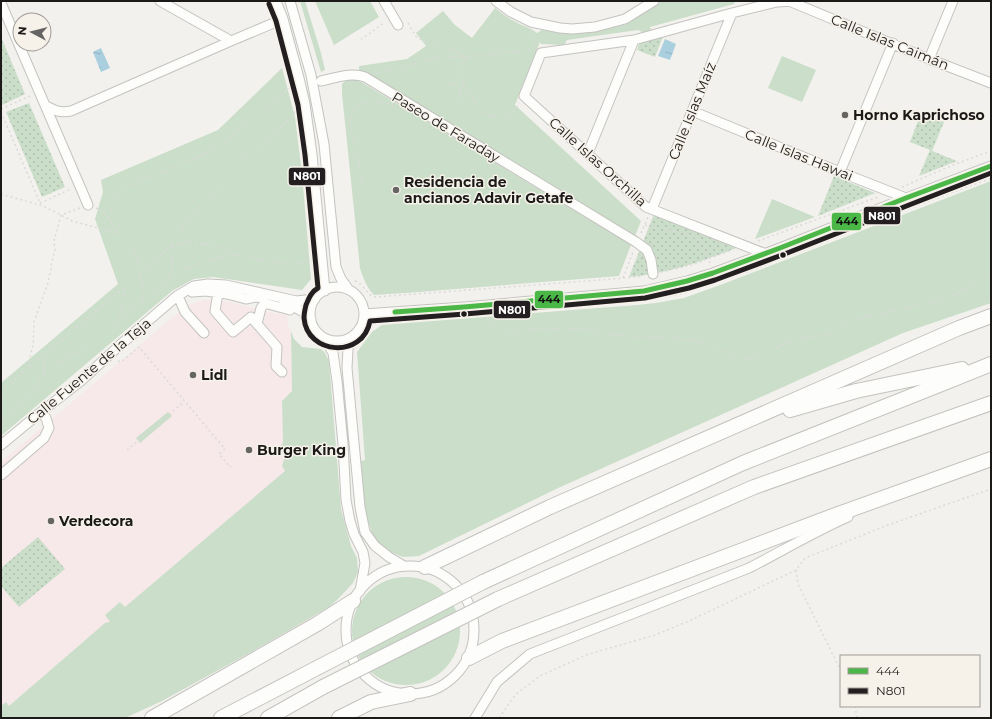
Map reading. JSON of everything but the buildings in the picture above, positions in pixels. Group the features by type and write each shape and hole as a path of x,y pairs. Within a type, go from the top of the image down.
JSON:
{"highway":[{"path":"425,567 550,507 959,328 991,316"},
{"path":"726,429 765,416 856,391 991,363"},
{"path":"221,718 483,582 742,463 991,363"},
{"path":"268,718 323,687 498,599 754,488 991,403"},
{"path":"469,658 502,641 886,496 991,459"},
{"path":"152,718 316,624 356,596"},
{"path":"339,718 371,702 410,694"}],"street":[{"path":"160,1 231,41"},
{"path":"276,1 283,19 300,78 311,147 325,290"},
{"path":"290,1 311,75 323,137 336,267 341,279 349,290"},
{"path":"384,1 394,23"},
{"path":"496,1 511,12 531,22 572,29 595,27 625,19 654,1"},
{"name":"Calle Islas Caimán","path":"789,1 991,83"},
{"path":"524,96 537,52 634,40 732,13 777,2 793,1"},
{"path":"929,59 953,1"},
{"path":"1,3 88,205"},
{"name":"Calle Islas Maíz","path":"652,209 732,13"},
{"path":"46,106 55,111 71,111 283,19"},
{"path":"588,153 634,40"},
{"path":"840,172 892,43"},
{"name":"Paseo de Faraday","path":"321,81 352,75 358,75 365,78 636,242 647,250 653,274"},
{"name":"Calle Islas Orchilla","path":"524,96 646,207 766,254"},
{"name":"Calle Islas Hawai","path":"692,111 906,198"},
{"path":"364,314 464,307 644,290 687,281 713,274 766,254 991,166"},
{"name":"Calle Fuente de la Teja","path":"1,445 81,381 120,345 178,296 194,286 208,284 226,285 296,301 315,299"},
{"path":"251,290 240,293 224,288 221,289 218,292 215,311 233,332 251,317 277,347 276,366 282,372"},
{"path":"324,338 338,341 346,340 359,330 363,322 363,306 355,294 349,290 341,288 325,290 315,299 310,316 317,332 324,338 333,353 343,444 346,500 350,521 354,534 363,552 365,563 347,624 348,644 356,664 372,682 388,690 410,694 434,690 456,676 469,658 475,627 469,604 451,580 425,567 404,566 386,570 371,579 356,596"},
{"name":"Calle Fuente de la Teja","path":"178,296 190,292 206,291 218,292 246,299 256,297 264,298 290,305 303,312 312,322"},
{"path":"178,296 185,312 204,334"},
{"path":"257,324 261,308 264,304 294,311 312,322"},
{"path":"353,336 348,349 347,368 360,507 365,532 375,546 404,566"},
{"path":"1,475 44,438 49,428 46,418 41,412"},
{"path":"475,718 497,682 530,654 749,568 824,528 864,510 886,496"}],"path":[{"path":"361,38 362,39 404,18 417,38 458,52 465,57"},
{"path":"365,78 368,74 440,57 465,57 529,50 537,52 536,42 530,31"},
{"path":"465,57 461,67 462,76 466,86 482,113 491,116 504,116 513,112 524,96"},
{"path":"445,84 454,83 458,88 461,97 458,104 447,104"},
{"path":"109,219 116,195 121,189 205,154 229,140 241,128 293,85"},
{"path":"458,88 466,86"},
{"path":"39,92 1,110 40,204"},
{"path":"362,183 350,122 354,108 366,102 380,101 398,109"},
{"path":"1,394 28,367 124,288 170,247 194,212 251,152 264,143 292,116 298,108"},
{"path":"351,279 362,286 372,296 376,297 624,278 653,274 692,265 891,192 953,165 991,151"},
{"path":"37,205 80,186"},
{"path":"1,194 37,205 72,221 118,233"},
{"path":"61,215 88,205 103,212 118,233 130,244 136,256 143,285 142,301"},
{"path":"28,367 33,346 34,322 48,283 55,250 54,241 61,215"},
{"path":"645,225 689,235 700,242 713,274"},
{"path":"170,247 187,242 198,243 221,247 230,250 234,255"},
{"path":"170,247 173,256 170,278"},
{"path":"483,315 504,330 588,329 631,336 676,338 705,343 734,357 747,359 797,339 828,334 843,323 899,310 917,304 928,303 956,294 991,276"},
{"path":"117,322 121,313 124,288"},
{"path":"118,361 121,362 139,346 184,402 225,449 219,454 230,467 231,466"},
{"path":"43,374 46,352"},
{"path":"127,450 184,402"},
{"path":"499,718 515,695 540,676 586,656 655,635 689,621 796,570 805,558 888,525 991,489"},
{"path":"796,570 798,584 840,669"},
{"path":"855,707 857,718"}],"shaded area":[{"path":"203,300 224,301 287,316 288,325 291,331 292,391 282,401 283,443 278,448 285,456 282,466 285,471 125,607 120,602 105,615 111,622 105,623 9,706 1,706 1,462 186,306"}],"green space":[{"path":"300,1 305,1 321,53 325,70 321,72"},
{"path":"315,1 370,1 379,17 334,45"},
{"path":"661,1 735,1 734,4 650,27 652,33 644,33 638,30 567,40 564,45 541,44 540,42 515,105 641,221 635,236 368,74 359,71 359,66 407,59 426,46 416,33 443,11 455,25 472,38 495,8 517,23 532,29 537,33 542,30 571,34 595,32 627,24"},
{"path":"663,36 655,57 637,50 640,42"},
{"path":"1,37 25,94 2,105 1,102"},
{"path":"782,56 816,70 802,102 768,88"},
{"path":"282,68 295,117 302,174 311,279 302,290 213,277 194,279 172,291 1,436 1,383 118,284 95,219 103,192 101,180 218,130"},
{"path":"350,78 358,80 631,245 619,276 374,295 369,289 360,268 342,94 342,84"},
{"path":"29,103 65,187 42,197 6,112"},
{"path":"921,113 944,122 932,151 957,161 919,176 930,150 910,142"},
{"path":"834,176 875,193 818,216"},
{"path":"991,181 991,303 903,333 556,489 419,556 403,557 391,552 382,547 373,536 367,519 363,495 361,461 365,460 357,352 372,332 382,325 637,305 684,298"},
{"path":"772,199 815,217 755,239"},
{"path":"654,214 739,247 671,270 629,277"},
{"path":"291,331 294,339 302,347 321,349 329,361 341,509 351,546 357,558 358,572 353,583 329,607 162,701 125,718 1,718 1,706 6,702 9,706 105,623 110,622 105,615 120,602 125,607 285,471 282,466 285,456 278,448 283,443 282,401 292,391"},
{"path":"168,412 172,416 140,443 136,438"},
{"path":"38,537 65,569 19,607 1,586 1,568"},
{"path":"406,577 427,581 444,593 456,610 460,631 456,652 444,669 427,681 406,685 385,681 368,669 356,652 352,631 356,610 368,593 385,581"}],"water":[{"path":"665,39 676,44 670,60 658,56"},
{"path":"101,48 110,68 101,72 93,52"}],"transit line":[{"name":"N801","path":"269,4 276,21 298,105 305,155 318,288 312,293 308,300 304,318 307,330 315,339 324,345 336,348 347,347 357,342 365,333 370,321 645,298 689,288 782,255 991,173"},
{"name":"444","path":"395,312 644,291 687,281 780,248 991,166"}],"place":[{"name":"Horno Kaprichoso","path":"845,115"},
{"name":"Residencia de ancianos Adavir Getafe","path":"396,190"},
{"name":"Lidl","path":"193,375"},
{"name":"Burger King","path":"249,450"},
{"name":"Verdecora","path":"51,521"}]}
